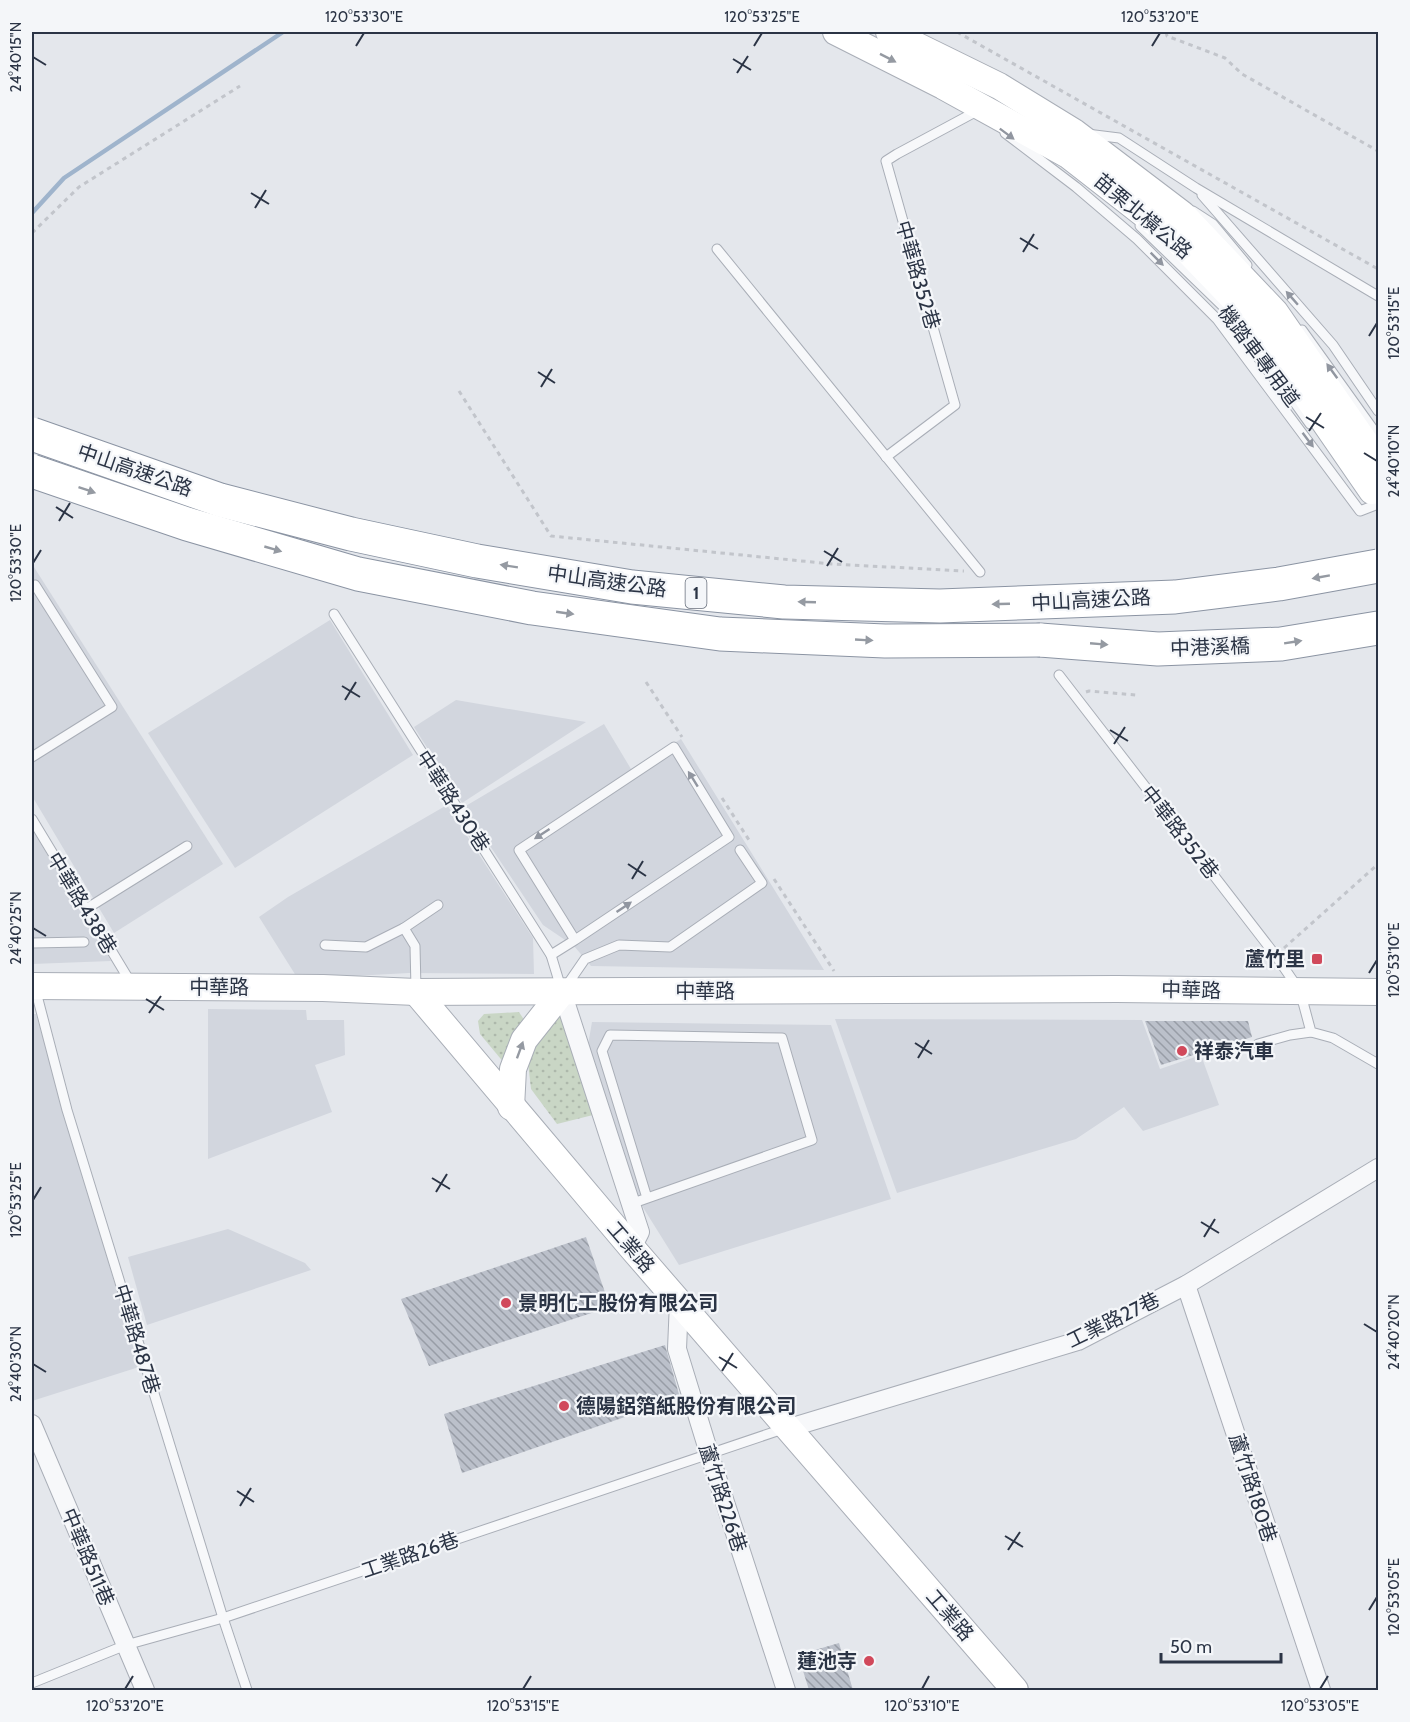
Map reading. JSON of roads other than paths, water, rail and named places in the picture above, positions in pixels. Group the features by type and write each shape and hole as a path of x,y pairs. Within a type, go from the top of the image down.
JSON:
{"highway":[{"name":"中山高速公路","path":"32,434 220,500 351,534 477,561 632,586 784,602 940,606 1175,597 1280,584 1378,566"},
{"name":"中山高速公路","path":"32,471 187,524 358,574 532,608 720,634 885,641 1041,640"},
{"name":"中港溪橋","path":"1041,640 1158,649 1281,644 1378,628"}],"street":[{"name":"苗栗北橫公路","path":"836,32 949,75 999,86 1071,143 1176,240 1254,320 1375,497"},
{"name":"苗栗北橫公路","path":"889,32 949,75"},
{"name":"苗栗北橫公路","path":"1071,143 1182,214 1275,312 1378,461"},
{"name":"中華路","path":"33,986 324,988 416,992 1117,989 1378,992"},
{"name":"工業路","path":"416,992 678,1302 1015,1690"},
{"path":"512,1107 513,1069 524,1040 562,992"},
{"path":"562,992 639,1201 640,1232 632,1248"},
{"name":"工業路27巷","path":"789,1428 1078,1341 1186,1285 1378,1168"},
{"name":"蘆竹路180巷","path":"1186,1285 1321,1690"},
{"name":"蘆竹路226巷","path":"678,1302 677,1349 786,1690"},
{"name":"中華路511巷","path":"32,1424 145,1690"}],"lane":[{"path":"949,75 977,111 1076,187 1137,239 1217,319 1360,511 1375,497"},
{"name":"中華路352巷","path":"886,457 955,405 886,161 977,111"},
{"path":"1071,143 1119,138 1196,188 1378,296"},
{"path":"1071,143 1213,224 1250,269"},
{"name":"機踏車專用道","path":"1071,143 1233,316 1313,428"},
{"path":"1196,188 1333,345 1378,411"},
{"path":"717,249 980,572"},
{"path":"1265,287 1310,340 1378,436"},
{"path":"1366,289 1378,304"},
{"path":"32,587 35,585 112,706 32,757"},
{"name":"中華路430巷","path":"334,614 551,955 562,992"},
{"name":"中華路352巷","path":"1059,675 1276,956 1300,991 1311,1032"},
{"path":"551,955 575,940 729,837 674,747 519,850 575,940"},
{"name":"中華路438巷","path":"32,819 133,987"},
{"path":"86,909 187,846"},
{"path":"562,992 585,959 619,945 670,947 762,883 740,850"},
{"path":"325,945 366,947 404,928 438,905"},
{"path":"404,928 415,946 416,992"},
{"path":"32,943 84,942"},
{"name":"中華路487巷","path":"33,986 67,1110 247,1690"},
{"path":"1258,1044 1311,1032 1333,1038 1378,1064"},
{"path":"609,1035 782,1038 812,1140 639,1201 602,1051 609,1035"},
{"name":"工業路26巷","path":"32,1683 126,1646 223,1618 789,1428"}],"waterway":[{"path":"32,213 64,178 283,32"}],"place":[{"name":"蘆竹里","path":"1317,959"},
{"name":"祥泰汽車","path":"1182,1051"},
{"name":"景明化工股份有限公司","path":"506,1303"},
{"name":"德陽鋁箔紙股份有限公司","path":"564,1406"},
{"name":"蓮池寺","path":"869,1661"}]}
